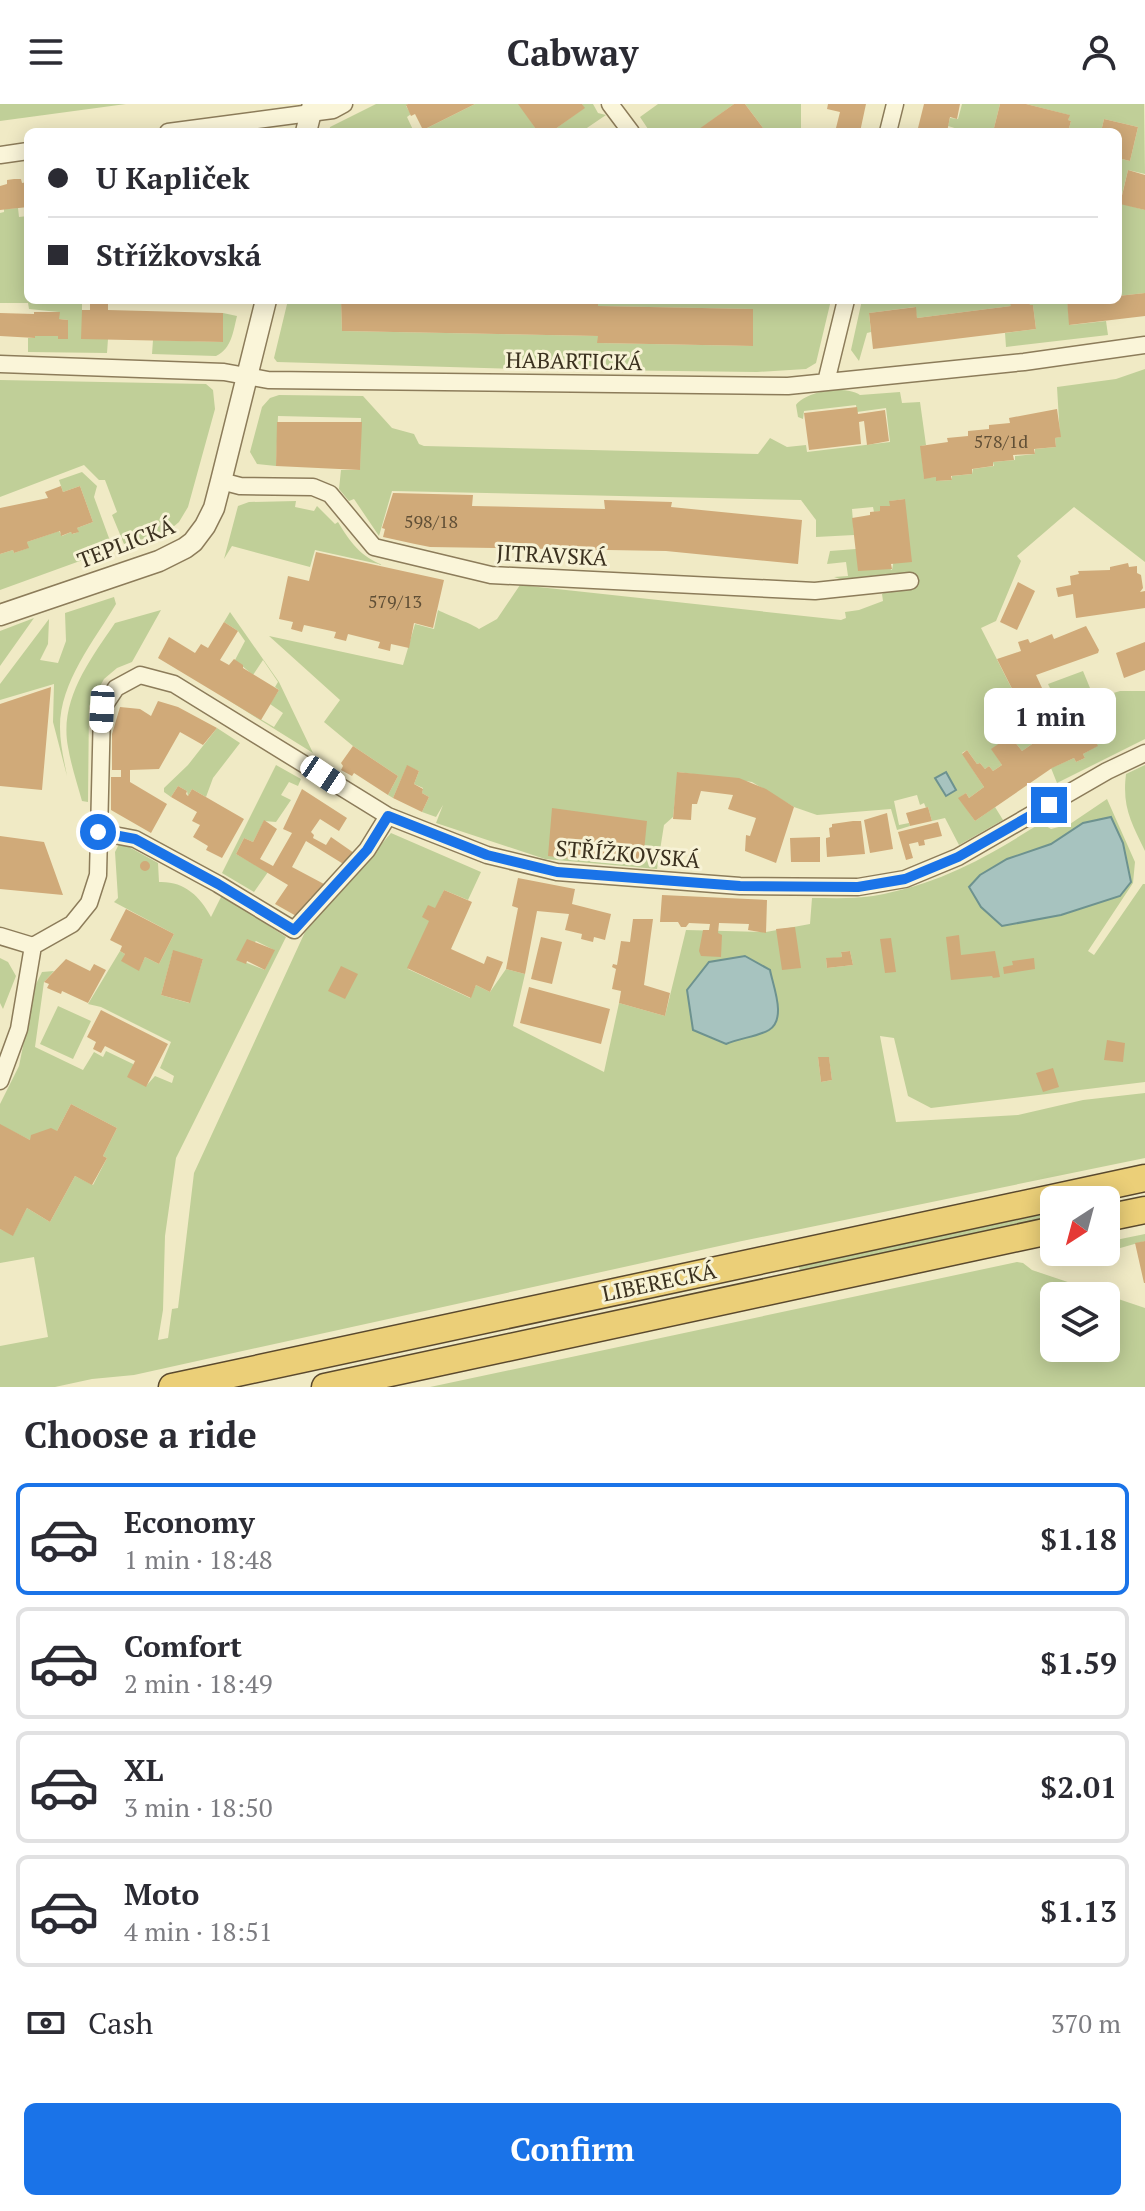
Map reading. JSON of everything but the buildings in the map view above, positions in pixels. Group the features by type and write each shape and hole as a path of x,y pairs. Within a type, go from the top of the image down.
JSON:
{"highway":[{"name":"LIBERECKÁ","path":"172,1387 1145,1178"},
{"path":"1120,1215 1145,1210"},
{"name":"LIBERECKÁ","path":"325,1387 1040,1233"}],"street":[{"path":"204,128 310,116 344,104"},
{"path":"610,104 628,128"},
{"path":"889,128 895,104"},
{"path":"0,155 24,152"},
{"name":"TEPLICKÁ","path":"0,615 149,564 193,542 214,508 265,304"},
{"path":"826,382 845,304"},
{"name":"HABARTICKÁ","path":"0,364 224,372 268,380 772,386 1024,362 1145,345"},
{"name":"JITRAVSKÁ","path":"221,481 240,486 313,487 330,494 374,547 491,575 815,591 910,581"},
{"name":"STŘÍŽKOVSKÁ","path":"33,946 72,924 89,903 98,875 102,709 116,688 140,675 174,684 388,816 487,855 557,872 740,886 858,887 905,879 958,857 1107,771 1145,753"},
{"path":"98,832 135,839 294,930 367,850 388,816"},
{"path":"0,936 33,946 19,1029 0,1081"}],"green space":[{"path":"0,104 126,104 0,121"},
{"path":"376,104 408,104 406,106 411,114 407,117 412,128 330,128"},
{"path":"475,104 519,104 535,128 427,128"},
{"path":"582,104 593,104 598,113 606,115 587,128 556,128 584,108"},
{"path":"658,104 734,104 701,128 647,128 640,117"},
{"path":"745,104 801,104 801,128 763,128"},
{"path":"962,104 1000,104 994,128 948,126 950,118 958,119"},
{"path":"1026,104 1144,104 1145,174 1128,170 1122,195 1122,159 1130,161 1138,127 1104,119 1102,128 1069,128 1069,115"},
{"path":"1122,204 1145,210 1145,293 1122,296"},
{"path":"18,208 19,217 24,216 24,303 0,303 0,213 4,209"},
{"path":"28,304 82,304 82,338 108,339 107,353 28,352 28,338 58,336 59,339 67,339 68,320 59,319 59,312 29,309"},
{"path":"287,304 341,304 342,331 598,336 598,343 753,346 753,309 598,304 830,304 816,363 806,369 757,372 515,369 277,362 274,358"},
{"path":"861,304 1011,304 917,318 915,307 869,313 871,332 867,333 859,361 851,350"},
{"path":"1067,304 1070,325 1106,321 1108,335 1006,347 1005,333 1036,329 1033,305 1030,305"},
{"path":"223,313 237,316 229,344 216,356 152,354 153,340 222,342"},
{"path":"1145,369 1145,562 1074,507 1017,556 1021,561 996,621 981,628 1038,740 1022,751 1010,736 992,749 1002,765 993,771 989,766 985,769 980,763 977,764 967,750 962,753 984,787 969,798 966,793 959,798 975,821 995,807 1003,820 959,845 945,818 932,821 928,807 924,803 920,805 917,795 894,801 899,825 909,823 910,826 897,830 891,809 817,815 794,807 752,782 678,772 673,817 664,825 657,869 545,859 436,823 443,805 436,817 422,812 429,797 422,793 423,788 414,784 419,771 407,766 393,798 388,795 398,776 324,722 340,700 269,636 403,665 415,624 434,629 438,610 479,629 497,619 520,585 841,620 846,618 845,612 883,601 882,594 889,590 915,587 913,573 843,580 834,577 848,576 846,562 827,564 830,551 856,549 892,570 905,499 890,501 890,506 880,507 880,511 874,512 873,507 852,509 854,535 816,537 816,520 801,500 392,491 379,536 354,499 349,501 339,489 341,470 360,470 361,418 278,416 276,466 257,464 250,452 262,407 270,398 279,395 363,396 392,428 414,434 419,444 424,446 758,454 770,438 787,447 806,445 807,452 890,442 886,408 857,412 856,405 804,411 803,419 798,417 796,405 808,396 826,391 846,390 860,395 900,392 902,403 920,402 926,445 921,446 924,478 936,477 937,481 972,474 973,469 994,466 993,462 1035,454 1035,449 1056,447 1055,438 1060,437 1057,387 1116,379"},
{"path":"0,380 206,384 213,390 215,409 188,507 179,522 166,533 124,544 112,515 117,512 105,480 99,480 84,465 0,497"},
{"path":"82,472 97,486 94,497 113,549 0,590 0,554 28,548 27,542 59,531 62,536 73,534 78,532 77,528 93,522 80,486 63,492 59,480"},
{"path":"296,501 295,507 314,511 317,506 335,524 338,522 362,553 383,565 315,550 310,567 232,546 224,559 238,506 249,502"},
{"path":"114,597 116,604 80,662 66,694 60,727 67,776 53,722 54,684 0,700 0,684 49,619 48,644 40,660 58,663 66,641 65,613"},
{"path":"161,610 132,662 117,668 104,679 89,706 88,802 82,801 66,730 72,697 115,623"},
{"path":"230,612 279,682 313,753 225,698 274,727 283,713 270,704 279,690 275,687 278,682 263,660 253,675 235,660 245,641 238,631 224,622"},
{"path":"34,618 0,666 0,631"},
{"path":"1083,671 1099,710 1107,695 1120,691 1145,691 1145,739 1057,783 1051,768 1074,758 1076,762 1085,758 1083,754 1097,746 1089,731 1068,725 1048,684"},
{"path":"217,728 240,743 213,778 206,797 192,789 188,796 187,791 178,786 171,797 164,792 164,788 188,765"},
{"path":"276,765 301,779 298,786 289,782 281,795 291,800 276,822 264,821 253,842 244,838 236,854 268,872 254,892 222,873"},
{"path":"1145,765 1145,851 1129,814 1125,786 1126,774"},
{"path":"1107,799 1135,862 1133,883 1088,951 1094,955 1145,884 1145,1082 931,1108 908,1096 894,1038 880,1036 896,1122 1018,1115 1083,1100 1145,1093 1145,1158 742,1241 134,1375 55,1387 0,1387 0,1346 48,1337 34,1257 0,1263 0,1229 13,1235 27,1208 50,1222 75,1176 93,1185 107,1158 103,1156 117,1128 71,1104 57,1131 52,1151 0,1125 0,1104 19,1066 35,986 42,972 54,971 44,982 35,1047 83,1070 94,1052 103,1057 106,1051 133,1064 146,1086 155,1076 172,1083 174,1076 160,1068 171,1042 101,1007 88,1004 120,951 125,954 122,961 139,970 145,957 159,964 174,934 114,902 118,898 115,852 120,842 158,863 159,882 176,884 190,891 211,917 222,895 286,937 176,1158 165,1236 163,1310 158,1340 168,1338 172,1309 178,1308 194,1173 305,932 391,833 481,872 468,900 444,890 408,969 470,998 476,985 490,992 506,969 525,974 513,1026 604,1072 619,1003 665,1016 686,930 766,932 810,924 812,898 866,897 898,891 941,877 981,858 1041,823 1051,829 1070,824","holes":["1083,823 1026,921 1002,926 1007,859 1051,844","256,941 274,950 265,970 237,959","173,951 203,959 189,1003 161,995","850,951 853,965 827,968 826,959 842,957 841,952","709,962 770,1030 738,1038 687,990","818,1057 829,1058 832,1080 821,1082"]},
{"path":"0,958 8,962 16,976 3,1009 0,1003"},
{"path":"58,1006 91,1021 73,1059 40,1044"},
{"path":"1040,1212 1040,1221 801,1272 797,1264"},
{"path":"1145,1234 1145,1241 1120,1248 1120,1239"},
{"path":"1017,1262 1068,1282 1040,1282 1040,1362 1120,1362 1120,1300 1145,1308 1145,1387 430,1387"}],"water":[{"path":"946,772 956,790 946,796 935,778"},
{"path":"1111,817 1123,843 1131,882 1120,896 1061,915 1002,926 981,907 969,887 980,875 1007,859 1051,844 1083,823"},
{"path":"745,956 770,970 778,1010 774,1025 764,1032 726,1044 693,1030 687,990 709,962"}],"route":[{"path":"98,832 135,839 294,930 367,850 388,816 487,855 557,872 740,886 858,887 905,879 958,857 1049,805"}]}
